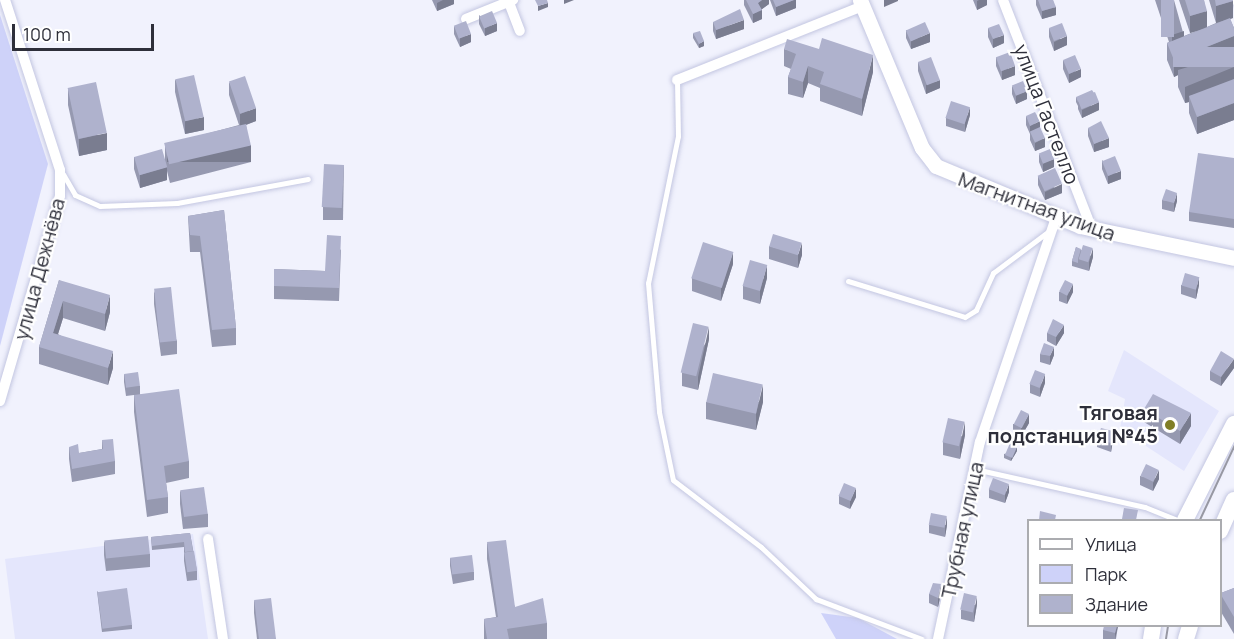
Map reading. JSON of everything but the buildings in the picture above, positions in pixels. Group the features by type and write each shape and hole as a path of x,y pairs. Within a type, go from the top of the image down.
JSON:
{"main road":[{"path":"1186,519 1234,424"},
{"path":"1222,529 1234,500"}],"street":[{"name":"улица Дежнёва","path":"0,401 60,196 60,170 4,0"},
{"name":"улица Гастелло","path":"1003,0 1092,229"},
{"path":"466,19 510,1 520,31"},
{"name":"Магнитная улица","path":"862,3 922,148 949,175 1054,222 1234,258"},
{"path":"677,80 862,3"},
{"name":"Трубная улица","path":"938,639 975,469 1054,222"},
{"path":"208,538 223,639"}],"lane":[{"path":"677,80 678,136 648,283 659,412 673,480 761,547 816,599 922,639"},
{"path":"60,170 75,195 100,206 177,203 308,179"},
{"path":"848,281 965,317 976,310 993,273 1054,222"},
{"path":"975,469 1145,507 1175,519"}],"shaded area":[{"path":"1124,350 1219,411 1184,471 1120,429 1125,399 1108,391"},
{"path":"193,534 208,639 15,639 5,559"}],"green space":[{"path":"0,15 48,164 0,346"},
{"path":"821,613 858,618 897,639 836,639"}],"tram line":[{"path":"1200,519 1234,447"},
{"path":"1166,639 1168,627"}],"place":[{"name":"Тяговая подстанция №45","path":"1170,425"}]}
